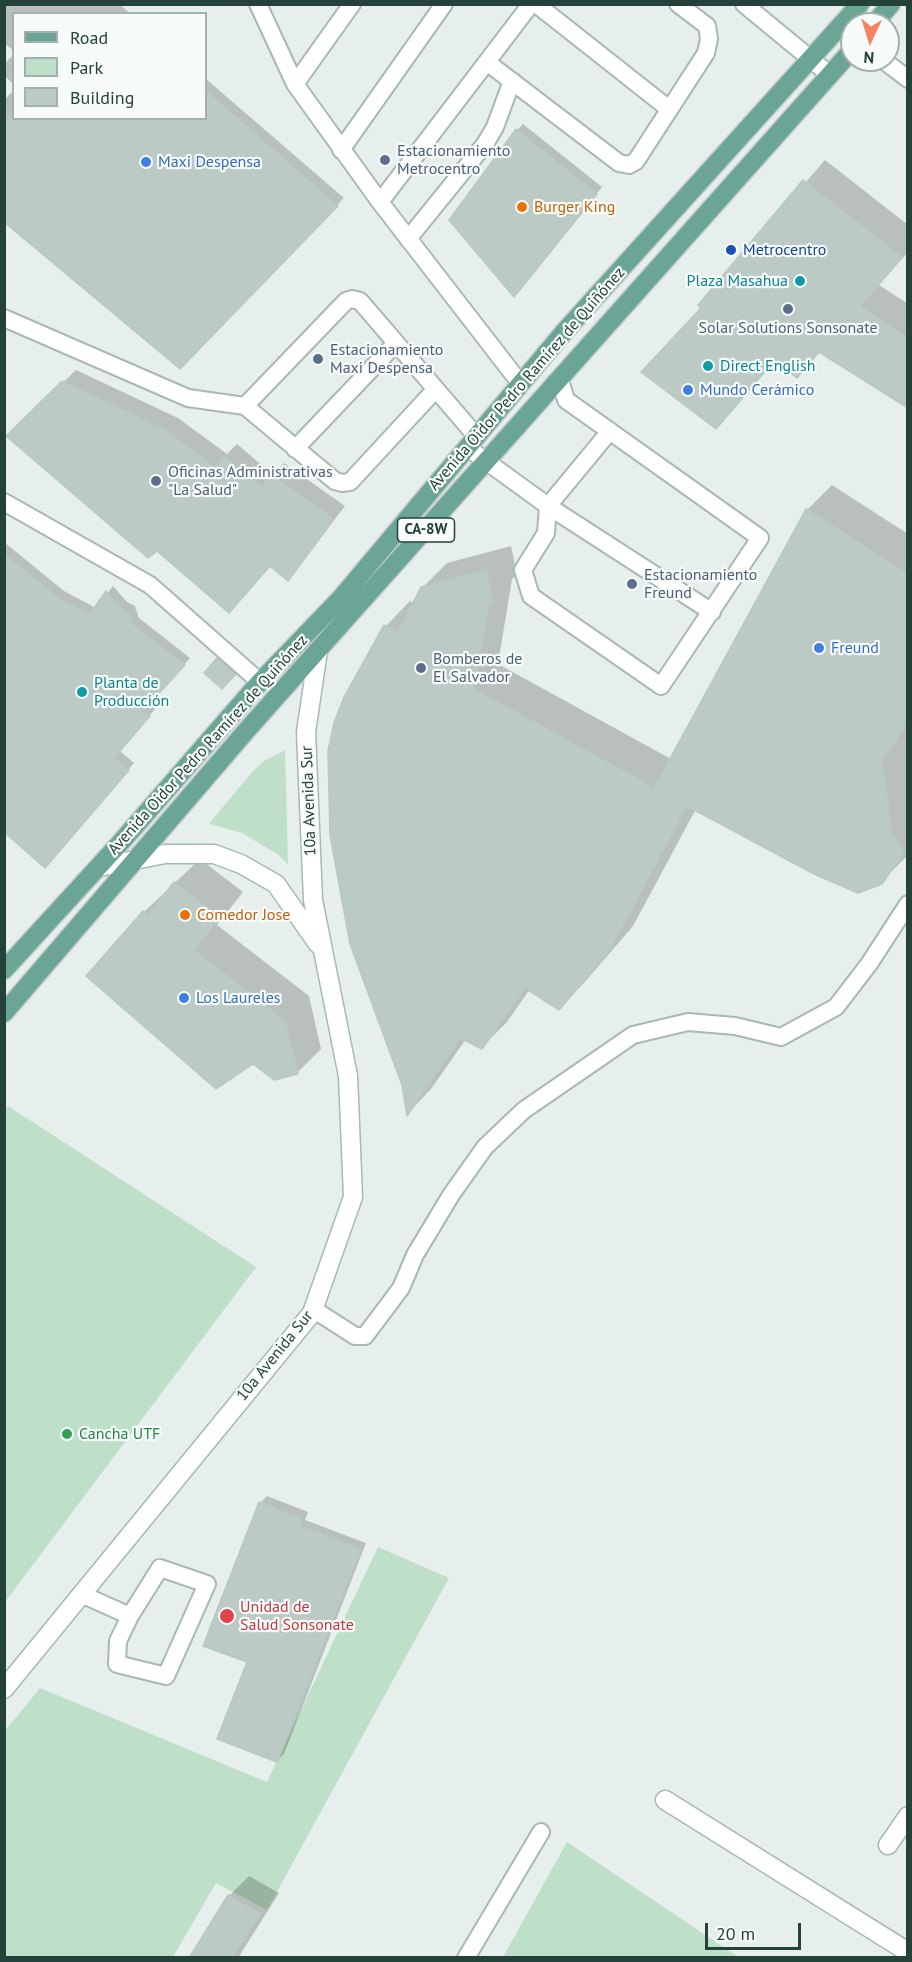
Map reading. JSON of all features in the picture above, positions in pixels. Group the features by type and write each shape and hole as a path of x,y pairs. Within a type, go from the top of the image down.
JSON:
{"main road":[{"name":"Avenida Oidor Pedro Ramírez de Quiñónez","path":"4,970 99,867 260,682 341,598 520,383 860,4"},
{"name":"Avenida Oidor Pedro Ramírez de Quiñónez","path":"4,1013 318,651 840,64"}],"street":[{"name":"10a Avenida Sur","path":"4,1689 313,1310 353,1197 348,1076 313,900 306,732 318,651"},
{"name":"10a Avenida Sur","path":"99,867 165,854 214,854 241,864 276,884 323,950"},
{"path":"665,1800 908,1952"},
{"path":"888,1845 908,1816"}],"lane":[{"path":"258,4 295,84 380,202 520,383"},
{"path":"295,84 352,4"},
{"path":"341,150 444,4"},
{"path":"380,202 533,4 669,109"},
{"path":"488,63 619,163 629,165 636,161 706,53 710,39 707,26 678,4"},
{"path":"744,4 830,75"},
{"path":"408,239 485,144 495,127 512,81"},
{"path":"245,406 346,301 360,301 435,390 487,461 548,506 712,612"},
{"path":"4,318 188,398 245,406 334,481 351,482 435,390"},
{"path":"296,449 396,343"},
{"path":"560,380 566,400 610,431 760,538 661,686 531,596 523,570 546,533 548,506 610,431"},
{"path":"4,502 150,585 260,682"},
{"path":"313,1310 355,1336 365,1336 400,1288 415,1255 485,1147 524,1110 633,1035 688,1022 735,1026 781,1037 836,1007 869,964 908,904"},
{"path":"160,1568 207,1584 166,1676 117,1664 118,1641 130,1616 160,1568"},
{"path":"81,1594 130,1616"},
{"path":"466,1958 541,1832"}],"green space":[{"path":"285,750 288,865 279,855 242,833 209,824 252,772 264,761"},
{"name":"Cancha UTF","path":"8,1106 256,1267 5,1602 4,1111"},
{"path":"378,1547 449,1578 267,1910 216,1883 173,1957 5,1957 4,1732 40,1688 267,1782"},
{"path":"567,1842 738,1957 503,1957"}],"building":[{"name":"Maxi Despensa","path":"207,92 338,206 180,369 4,222 4,118 12,118 12,120 207,120"},
{"name":"Burger King","path":"516,129 597,194 514,297 449,220"},
{"name":"Plaza Masahua","path":"803,180 902,257 860,306 908,338 908,408 819,352 797,378 774,361 716,429 641,372 701,308 698,305"},
{"name":"Oficinas Administrativas \"La Salud\"","path":"62,381 165,430 215,467 224,456 262,488 270,474 334,519 288,581 270,566 229,613 157,551 148,558 6,436"},
{"path":"806,509 908,574 908,722 882,760 892,834 904,852 882,884 858,893 814,874 687,806 608,953 559,1010 525,988 482,1049 460,1038 407,1116 402,1085 350,944 330,835 328,751 334,723 344,697 384,625 398,632 421,587 486,570 493,601 489,602 474,689 654,788"},
{"name":"Planta de Producción","path":"4,554 58,598 90,614 106,591 120,608 129,613 133,625 185,665 143,711 150,716 114,758 129,770 45,868 4,832"},
{"path":"217,658 236,674 222,689 204,673"},
{"name":"Los Laureles","path":"174,882 220,917 194,950 285,1021 298,1074 274,1080 253,1064 216,1089 86,976 143,911 148,915"},
{"path":"259,1502 302,1519 300,1526 361,1549 277,1762 217,1739 247,1662 203,1646"},
{"path":"228,1895 260,1914 232,1958 189,1958"}],"place":[{"name":"Estacionamiento Metrocentro","path":"385,160"},
{"name":"Maxi Despensa","path":"146,162"},
{"name":"Burger King","path":"522,207"},
{"name":"Metrocentro","path":"731,250"},
{"name":"Plaza Masahua","path":"800,281"},
{"name":"Solar Solutions Sonsonate","path":"788,309"},
{"name":"Estacionamiento Maxi Despensa","path":"318,359"},
{"name":"Direct English","path":"708,366"},
{"name":"Mundo Cerámico","path":"688,390"},
{"name":"Oficinas Administrativas \"La Salud\"","path":"156,481"},
{"name":"Estacionamiento Freund","path":"632,584"},
{"name":"Freund","path":"819,648"},
{"name":"Bomberos de El Salvador","path":"421,668"},
{"name":"Planta de Producción","path":"82,692"},
{"name":"Comedor Jose","path":"185,915"},
{"name":"Los Laureles","path":"184,998"},
{"name":"Cancha UTF","path":"67,1434"},
{"name":"Unidad de Salud Sonsonate","path":"227,1616"}]}
